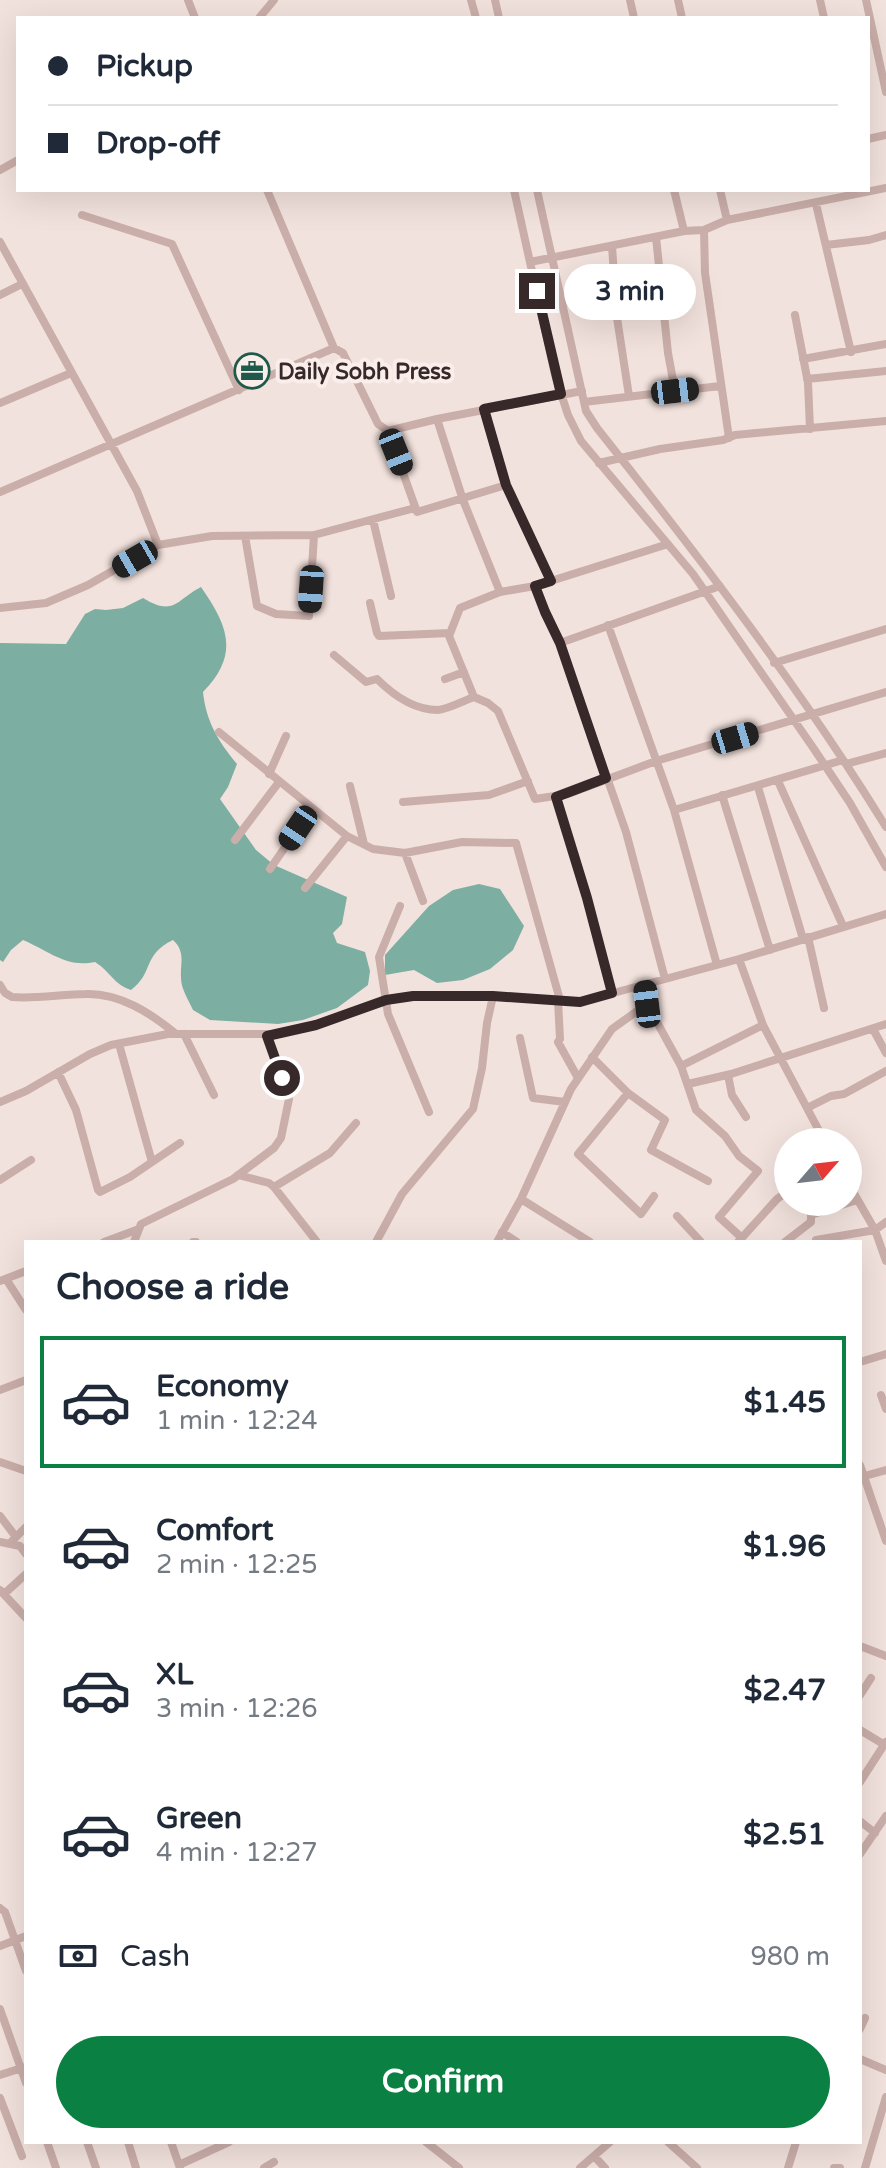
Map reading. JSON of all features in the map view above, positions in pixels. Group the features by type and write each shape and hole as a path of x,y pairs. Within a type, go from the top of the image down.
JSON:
{"street":[{"path":"261,16 274,0"},
{"path":"870,18 886,92"},
{"path":"268,192 334,348 343,353 378,424 388,431 417,512 506,485"},
{"path":"514,192 561,394 581,441 668,544 704,592 825,765 886,867"},
{"path":"537,192 586,411 720,586 886,827"},
{"path":"674,192 684,231"},
{"path":"720,192 727,220"},
{"path":"530,262 684,231 704,230 727,220 868,192"},
{"path":"816,204 851,352"},
{"path":"82,215 172,244 239,390"},
{"path":"704,230 705,273 729,438"},
{"path":"826,245 886,235"},
{"path":"656,237 675,391"},
{"path":"0,242 137,491 158,545"},
{"path":"612,246 617,318 629,396"},
{"path":"0,295 22,284"},
{"path":"795,315 807,379 810,429"},
{"path":"803,359 886,344"},
{"path":"0,492 113,446 334,348"},
{"path":"807,379 886,371"},
{"path":"0,403 71,373"},
{"path":"584,402 720,386"},
{"path":"388,431 582,391"},
{"path":"484,409 506,485 551,581"},
{"path":"437,419 463,500 500,592"},
{"path":"599,463 735,435 886,421"},
{"path":"0,608 46,603 88,585 158,545 212,536 314,535 415,508"},
{"path":"373,520 391,596"},
{"path":"245,536 257,606 276,614 309,616 314,535"},
{"path":"474,697 450,633 460,608 500,592 535,586 668,544"},
{"path":"535,586 560,643 626,832 665,979"},
{"path":"560,643 720,586"},
{"path":"370,603 379,636 450,633"},
{"path":"728,628 744,620"},
{"path":"608,625 674,810 717,965"},
{"path":"774,663 886,629"},
{"path":"334,655 366,682 377,679 397,697 430,709 445,708 474,697 488,703 498,711 535,799 556,797 656,761 886,692"},
{"path":"445,679 464,672"},
{"path":"219,732 347,836 373,849 405,853 462,842 516,843 559,1000 558,1042 578,1078"},
{"path":"269,774 286,736"},
{"path":"674,810 825,765 886,753"},
{"path":"403,802 489,795 528,781"},
{"path":"778,781 843,926"},
{"path":"235,840 279,782"},
{"path":"350,786 364,844"},
{"path":"758,787 806,938 824,1008"},
{"path":"722,795 770,950"},
{"path":"556,797 612,993"},
{"path":"270,869 312,808"},
{"path":"305,888 347,836"},
{"path":"405,853 423,901"},
{"path":"400,906 379,951 388,1014 429,1112"},
{"path":"0,1102 26,1091 90,1054 119,1044 180,1034 267,1036 316,1025 386,1000 413,996 493,996 580,1002 739,959 886,914"},
{"path":"739,959 763,1025 818,1128"},
{"path":"0,985 12,997 84,993 109,995 138,1008 180,1034 214,1095"},
{"path":"645,985 647,1004 681,1066 696,1110 725,1136 739,1156 758,1171 719,1217 740,1240 774,1202"},
{"path":"377,1240 402,1194 473,1109 493,996"},
{"path":"498,1240 521,1199 578,1078 612,1029 647,1004"},
{"path":"688,1084 728,1075 886,1024"},
{"path":"681,1066 763,1025"},
{"path":"873,1029 886,1053"},
{"path":"135,1240 141,1224 238,1175 274,1148 285,1127 289,1099 267,1036"},
{"path":"520,1038 533,1098 565,1102"},
{"path":"119,1044 152,1162"},
{"path":"592,1057 628,1093 665,1120 651,1150 708,1181"},
{"path":"807,1108 831,1096 844,1094 886,1071"},
{"path":"58,1072 76,1110 100,1192 180,1143"},
{"path":"728,1075 732,1095 746,1117"},
{"path":"628,1093 578,1154 641,1214 654,1196"},
{"path":"274,1187 330,1153 356,1123"},
{"path":"0,1180 31,1160"},
{"path":"238,1175 274,1187 315,1240"},
{"path":"521,1199 587,1240"},
{"path":"862,1208 883,1241 886,1261"},
{"path":"677,1216 699,1240"},
{"path":"788,1240 811,1222 811,1216"},
{"path":"822,1240 875,1230 886,1222"},
{"path":"807,1225 816,1240"},
{"path":"109,1240 139,1229"},
{"path":"502,1232 514,1240"},
{"path":"24,1272 3,1280 24,1307"},
{"path":"862,1361 886,1354"},
{"path":"0,1390 24,1381"},
{"path":"881,1395 886,1409"},
{"path":"0,1462 24,1470"},
{"path":"886,1470 862,1476 886,1541"},
{"path":"0,1516 16,1537"},
{"path":"4,1543 24,1529"},
{"path":"4,1543 20,1546 24,1551"},
{"path":"24,1576 2,1592 24,1616"},
{"path":"862,1647 886,1656"},
{"path":"862,1692 871,1678"},
{"path":"862,1731 885,1744 862,1779"},
{"path":"862,1851 886,1816"},
{"path":"862,1823 875,1833"},
{"path":"0,1908 5,1912 24,1965"},
{"path":"0,1946 24,1937"},
{"path":"0,2009 23,2067 0,2075"},
{"path":"862,2025 865,2018"},
{"path":"862,2060 886,2070"},
{"path":"865,2168 886,2097"},
{"path":"0,2098 22,2156"},
{"path":"48,2144 56,2168"},
{"path":"88,2144 96,2168"},
{"path":"129,2144 136,2168"},
{"path":"172,2144 179,2167 225,2144"},
{"path":"428,2144 459,2168"},
{"path":"580,2168 608,2144"},
{"path":"670,2144 697,2168"},
{"path":"788,2168 795,2144"},
{"path":"594,2156 605,2168"},
{"path":"441,2168 447,2159"},
{"path":"264,2168 274,2162"},
{"path":"834,2168 840,2168"}],"water":[{"path":"201,587 218,615 226,640 222,665 203,692 214,730 237,764 220,799 256,850 274,865 347,897 342,924 333,933 337,943 365,952 370,971 368,985 337,1008 303,1020 278,1024 210,1020 193,1010 181,982 181,953 173,940 157,952 143,977 131,990 95,962 66,961 23,940 3,962 0,960 0,643 66,644 85,614 95,609 123,608 143,598 153,604 168,606"},
{"path":"479,884 500,889 524,926 513,950 490,969 463,980 437,983 414,970 385,975 385,955 429,906 453,890"}],"place":[{"name":"Daily Sobh Press","path":"252,371"}],"route":[{"path":"282,1078 267,1036 316,1025 386,1000 413,996 493,996 580,1002 612,993 556,797 606,778 560,643 535,586 551,581 506,485 484,409 561,394 537,291"}]}
